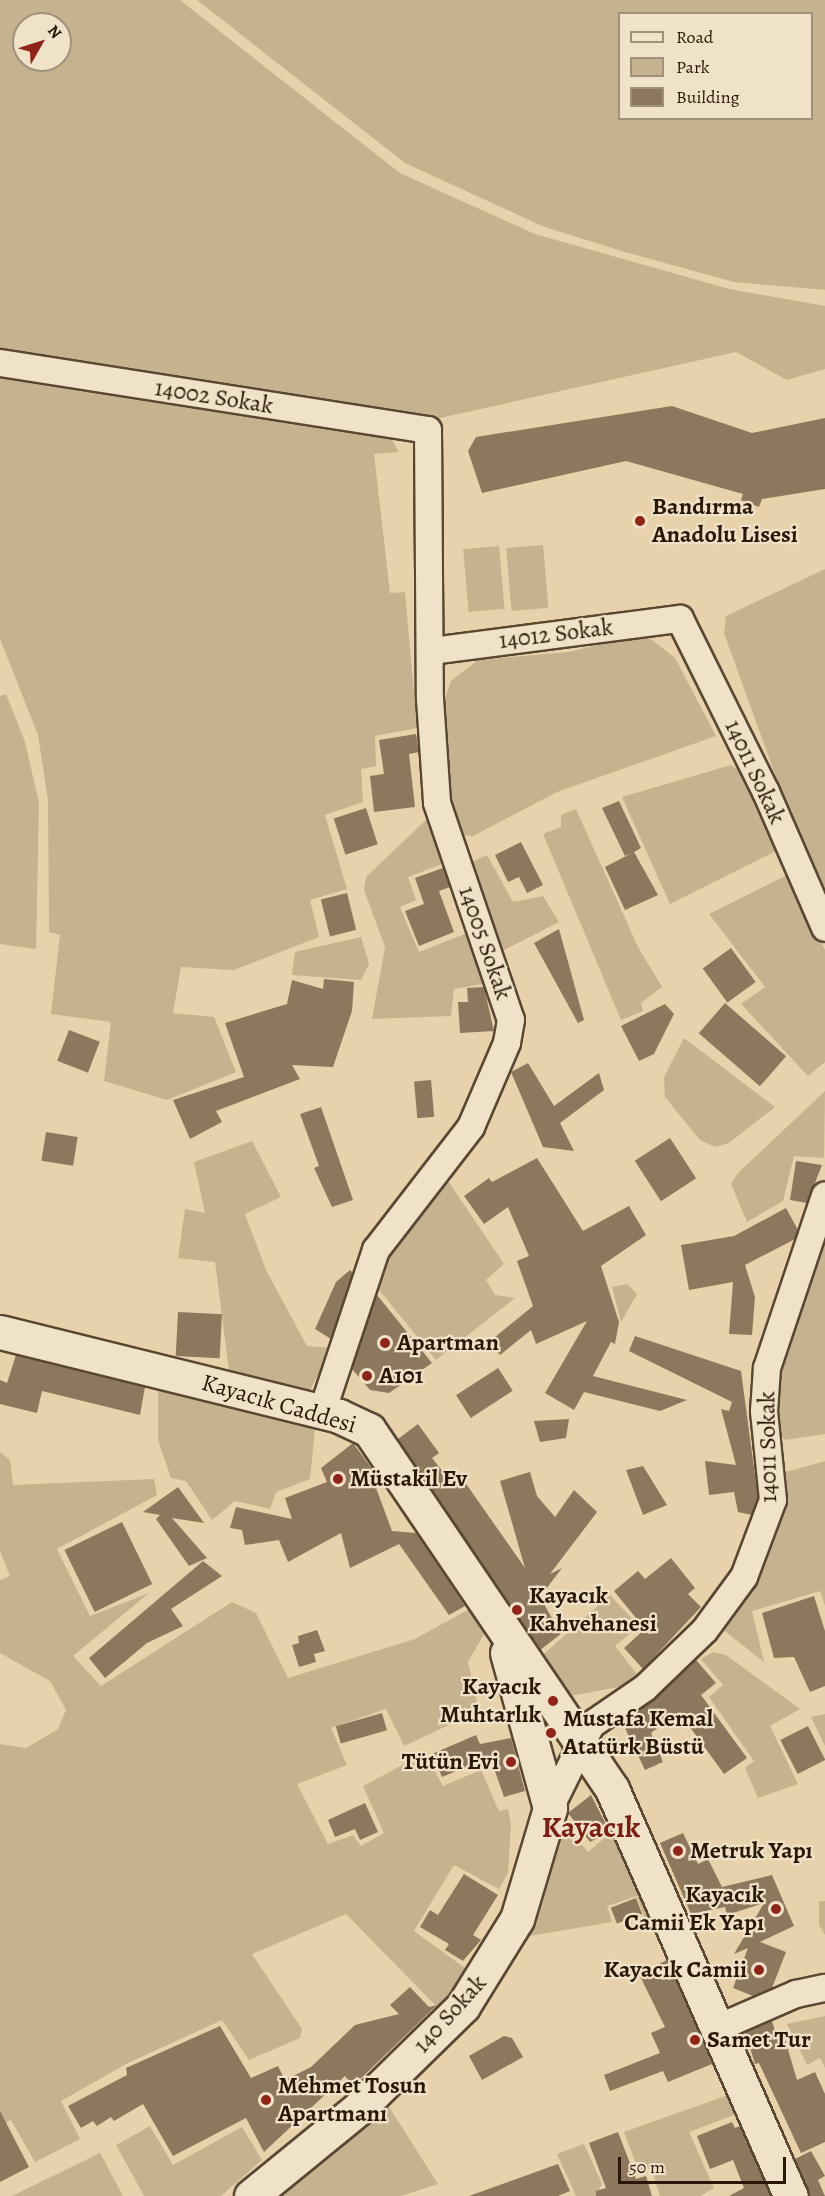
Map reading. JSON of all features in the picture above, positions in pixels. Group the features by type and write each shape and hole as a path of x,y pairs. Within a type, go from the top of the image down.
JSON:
{"main road":[{"name":"Kayacık Caddesi","path":"0,1332 322,1412 369,1430 612,1789 720,2027 791,2196"},
{"name":"140 Sokak","path":"251,2196 360,2108 463,2006 517,1919 550,1808 527,1710 481,1598"}],"street":[{"name":"14002 Sokak","path":"0,363 428,430"},
{"name":"14005 Sokak","path":"322,1412 376,1251 471,1127 510,1029 509,1011 437,803 428,430"},
{"name":"14012 Sokak","path":"432,651 680,619"},
{"name":"14011 Sokak","path":"680,619 766,792 825,928"},
{"name":"14011 Sokak","path":"580,1741 705,1630 744,1577 773,1500 764,1411 767,1368 825,1196"},
{"name":"140 Sokak","path":"550,1808 580,1741"},
{"path":"720,2027 796,1994 825,1988"}],"green space":[{"path":"0,0 180,0 400,173 535,234 729,289 825,306 825,369 787,380 736,352 440,418 0,349"},
{"path":"197,0 825,0 825,290 734,282 542,226 405,163"},
{"path":"0,373 391,438 399,452 374,454 390,593 405,592 417,728 375,736 376,766 361,769 363,802 325,815 347,889 310,900 319,937 234,970 181,967 173,1013 214,1017 236,1072 167,1100 104,1081 111,1022 51,1014 60,935 49,932 48,800 38,735 0,639"},
{"path":"543,545 548,608 512,611 506,548"},
{"path":"499,546 504,609 469,612 463,549"},
{"path":"825,569 825,888 809,869 724,633 726,616"},
{"path":"630,637 651,639 675,658 716,736 557,792 473,836 455,834 441,768 441,710 451,681 478,660 569,652"},
{"path":"6,694 25,742 39,803 36,949 0,944 0,696"},
{"path":"731,765 742,773 782,848 670,904 622,797"},
{"path":"576,809 638,947 662,987 641,1003 643,1011 621,1020 543,834 561,827 561,815"},
{"path":"428,818 442,864 408,877 416,900 400,907 419,952 470,932 488,983 454,989 451,1016 372,1019 385,947 364,890 366,877"},
{"path":"487,855 513,902 543,896 559,922 494,955 465,865"},
{"path":"789,874 825,950 825,1062 808,1076 741,1004 765,987 709,914"},
{"path":"361,937 369,964 361,980 292,975 295,952"},
{"path":"684,1038 775,1107 729,1143 715,1147 700,1140 665,1097 664,1077"},
{"path":"825,1091 824,1158 794,1156 783,1201 747,1222 731,1184 738,1173"},
{"path":"252,1141 281,1197 245,1214 266,1270 307,1346 332,1348 310,1390 229,1370 215,1262 178,1258 185,1209 205,1213 194,1162"},
{"path":"442,1172 504,1264 486,1280 495,1295 515,1298 436,1360 372,1281 384,1247"},
{"path":"825,1217 825,1434 785,1440 776,1431 776,1380"},
{"path":"627,1284 637,1294 621,1322 612,1287"},
{"path":"158,1388 316,1420 310,1479 276,1492 270,1509 235,1501 212,1520 186,1481 171,1478 158,1440"},
{"path":"0,1452 10,1460 13,1485 154,1479 157,1495 57,1549 90,1616 149,1593 73,1656 101,1686 232,1602 256,1613 288,1678 415,1639 475,1606 487,1629 468,1662 479,1711 404,1746 386,1709 331,1728 347,1765 297,1784 328,1844 353,1835 361,1846 384,1833 363,1786 425,1753 443,1786 481,1770 499,1811 508,1809 511,1825 508,1873 499,1889 454,1865 414,1931 465,1968 464,1980 438,2008 346,1914 252,1954 302,2029 300,2038 249,2060 222,2020 128,2063 61,2101 80,2139 35,2162 11,2120 0,2125 0,1744 26,1748 58,1729 66,1710 50,1681 0,1653 0,1580 10,1576 0,1551"},
{"path":"825,1461 825,1606 820,1591 752,1611 764,1662 717,1625 779,1474"},
{"path":"610,1595 639,1626 615,1646 639,1677 619,1687 564,1697 537,1660"},
{"path":"713,1652 726,1655 800,1709 770,1726 798,1784 758,1798 745,1768 754,1761 709,1697 723,1685 701,1659"},
{"path":"825,1714 825,1746 811,1717"},
{"path":"565,1826 588,1852 616,1828 661,1915 644,1917 637,1896 607,1906 612,1922 524,1937"},
{"path":"819,1901 825,1901 825,1935 819,1925"},
{"path":"825,2016 825,2068 820,2058 807,2065 787,2024"},
{"path":"731,2094 739,2113 689,2132 714,2188 700,2196 660,2196 651,2168 639,2172 624,2132"},
{"path":"384,2099 438,2184 401,2196 277,2196"},
{"path":"150,2126 173,2165 242,2127 262,2160 221,2196 144,2196 116,2145"},
{"path":"584,2144 602,2184 596,2196 576,2196 557,2154"},
{"path":"100,2153 123,2196 12,2196"}],"building":[{"name":"Bandırma Anadolu Lisesi","path":"672,406 752,433 825,418 825,489 762,499 759,507 741,500 743,494 626,461 482,493 468,451 476,437"},
{"path":"416,734 419,752 409,754 415,807 374,812 370,776 384,774 379,740"},
{"path":"619,801 641,848 634,852 658,895 625,910 605,867 632,853 625,856 602,808"},
{"path":"366,808 378,844 345,855 334,819"},
{"path":"521,842 543,885 527,893 519,877 508,882 495,855"},
{"path":"443,868 450,887 439,891 454,932 419,946 405,911 424,904 415,878"},
{"path":"347,893 356,930 330,936 321,900"},
{"path":"559,929 584,1020 578,1023 534,943"},
{"path":"731,948 756,982 727,1003 703,969"},
{"path":"324,979 354,982 352,1011 333,1067 292,1065 300,1079 216,1111 222,1122 190,1139 173,1100 244,1077 225,1023 287,1004 292,980 323,989"},
{"path":"484,987 494,1031 460,1033 458,1002 468,1002 467,988"},
{"path":"725,1003 786,1056 760,1086 699,1033"},
{"path":"665,1004 674,1014 654,1054 639,1061 621,1026"},
{"path":"69,1030 100,1042 88,1073 57,1061"},
{"path":"528,1063 554,1106 599,1073 604,1090 560,1123 574,1151 543,1147 511,1072"},
{"path":"431,1080 434,1117 417,1118 414,1081"},
{"path":"321,1107 353,1200 332,1207 314,1168 319,1166 300,1114"},
{"path":"46,1132 78,1137 73,1166 41,1161"},
{"path":"670,1138 696,1178 661,1201 635,1161"},
{"path":"537,1158 583,1231 629,1206 646,1235 601,1266 619,1322 615,1344 611,1342 593,1376 687,1400 660,1411 584,1392 574,1410 545,1393 587,1321 536,1344 531,1330 500,1355 489,1342 533,1306 517,1261 529,1256 508,1207 484,1224 464,1196 489,1178 492,1182"},
{"path":"796,1161 822,1165 807,1203 790,1200"},
{"path":"786,1208 798,1230 795,1239 745,1265 755,1297 752,1335 729,1334 733,1282 689,1290 681,1245 734,1236"},
{"path":"350,1270 353,1273 331,1339 315,1329 336,1282"},
{"name":"Apartman","path":"377,1295 432,1363 389,1393 370,1390 352,1369"},
{"path":"178,1312 222,1314 220,1358 176,1356"},
{"path":"635,1336 741,1371 758,1498 752,1515 738,1512 734,1492 709,1495 705,1461 736,1465 721,1409 729,1411 732,1402 629,1351"},
{"path":"16,1355 145,1387 140,1415 42,1391 37,1413 0,1404 0,1380 7,1383"},
{"path":"498,1368 513,1391 471,1418 456,1395"},
{"path":"569,1419 566,1438 540,1442 534,1421"},
{"path":"418,1424 439,1453 432,1458 453,1484 462,1478 525,1568 500,1481 530,1472 537,1496 555,1517 574,1490 597,1512 550,1574 562,1568 540,1597 561,1634 540,1650 398,1439"},
{"path":"353,1443 380,1480 375,1485 392,1531 416,1533 465,1606 449,1615 399,1544 350,1568 341,1533 288,1562 279,1540 245,1545 242,1530 230,1528 236,1507 292,1519 285,1498 327,1482 321,1468"},
{"path":"643,1466 667,1505 643,1515 626,1470"},
{"path":"178,1487 204,1523 172,1518 207,1558 189,1566 156,1519 160,1515 143,1512"},
{"path":"122,1522 152,1584 95,1612 64,1550"},
{"path":"671,1558 695,1588 688,1594 701,1607 643,1669 624,1648 645,1629 614,1591 638,1571 645,1579"},
{"path":"203,1561 222,1576 171,1609 183,1626 147,1643 105,1678 89,1658"},
{"path":"814,1596 825,1631 825,1686 810,1692 794,1657 774,1658 762,1613"},
{"path":"317,1630 325,1651 314,1654 316,1662 299,1667 292,1645 299,1643 298,1636"},
{"path":"696,1660 716,1683 701,1695 747,1758 724,1774 679,1712 651,1733 663,1762 645,1770 622,1722"},
{"path":"382,1713 387,1730 341,1744 336,1726"},
{"path":"808,1726 825,1760 798,1774 780,1740"},
{"path":"476,1735 480,1744 511,1738 525,1791 504,1797 490,1757 442,1777 432,1754"},
{"path":"591,1795 610,1832 590,1842 568,1813"},
{"path":"365,1803 378,1832 360,1840 355,1829 335,1837 328,1820"},
{"path":"683,1833 698,1864 708,1859 722,1887 772,1875 794,1926 760,1942 786,1952 772,1988 753,1996 733,1988 748,1948 734,1954 764,1903 727,1915 725,1907 691,1914 660,1843"},
{"path":"464,1874 498,1895 473,1935 481,1940 463,1961 445,1950 449,1944 420,1927 430,1910 438,1915"},
{"path":"636,1898 642,1914 617,1924 611,1908"},
{"path":"667,1960 712,2064 668,2082 663,2071 610,2091 604,2075 660,2053 651,2033 665,2027 639,1974"},
{"path":"410,1987 429,2007 437,2005 353,2086 345,2076 264,2152 246,2118 173,2156 143,2104 114,2121 111,2117 97,2126 93,2121 81,2128 68,2106 127,2075 126,2068 220,2026 251,2078 278,2066 285,2080 311,2067 355,2025 399,2014 390,2005"},
{"path":"772,2021 777,2037 784,2036 797,2080 815,2072 825,2094 825,2142 801,2153 759,2063 755,2064 745,2032"},
{"path":"504,2036 512,2038 523,2057 482,2080 469,2056"},
{"path":"0,2111 29,2167 0,2182"},
{"path":"732,2122 735,2128 740,2126 771,2196 729,2196 744,2188 733,2160 710,2169 697,2136"},
{"path":"618,2132 636,2179 646,2176 652,2196 596,2196 596,2191 606,2188 589,2143"},
{"path":"811,2151 825,2176 818,2180 825,2196 809,2196 795,2159"},
{"path":"558,2164 570,2191 558,2196 469,2196"}],"place":[{"name":"Bandırma Anadolu Lisesi","path":"640,521"},
{"name":"Apartman","path":"385,1343"},
{"name":"A101","path":"367,1376"},
{"name":"Müstakil Ev","path":"338,1479"},
{"name":"Kayacık Kahvehanesi","path":"517,1610"},
{"name":"Kayacık Muhtarlık","path":"553,1701"},
{"name":"Mustafa Kemal Atatürk Büstü","path":"551,1733"},
{"name":"Tütün Evi","path":"511,1762"},
{"name":"Metruk Yapı","path":"678,1851"},
{"name":"Kayacık Camii Ek Yapı","path":"776,1909"},
{"name":"Kayacık Camii","path":"759,1970"},
{"name":"Samet Tur","path":"695,2040"},
{"name":"Mehmet Tosun Apartmanı","path":"266,2100"}],"district":[{"name":"Kayacık","path":"591,1827"}]}
